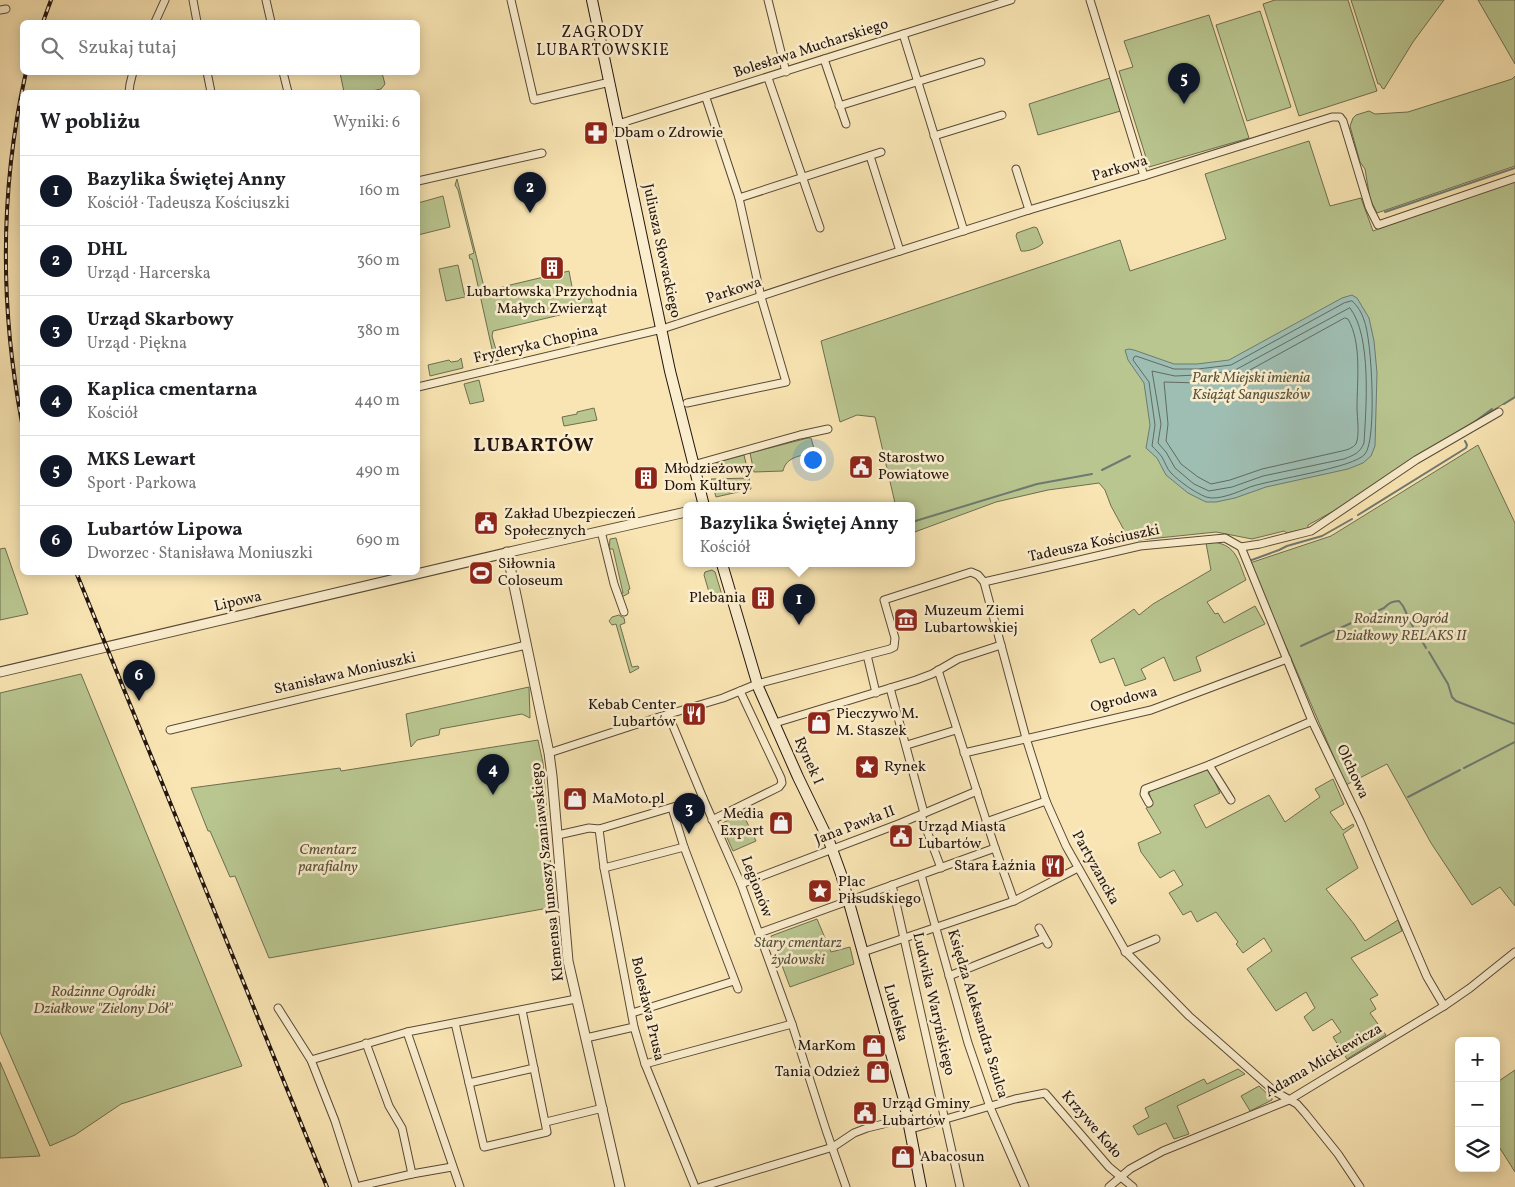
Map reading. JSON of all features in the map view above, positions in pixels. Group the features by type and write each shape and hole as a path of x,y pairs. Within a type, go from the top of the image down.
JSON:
{"main road":[{"name":"Juliusza Słowackiego","path":"592,0 662,329 703,502"},
{"path":"723,567 758,684"},
{"name":"Rynek I","path":"758,684 798,778 832,850"},
{"name":"Lubelska","path":"832,850 863,952 911,1129 921,1187"}],"street":[{"path":"156,20 165,0"},
{"path":"193,0 197,20"},
{"path":"266,0 271,20"},
{"path":"511,0 534,100 610,82"},
{"path":"768,0 786,72"},
{"name":"Bolesława Mucharskiego","path":"618,124 706,98 1011,0"},
{"path":"1090,0 1144,176"},
{"path":"903,34 964,231"},
{"path":"824,59 846,124"},
{"path":"839,106 981,62"},
{"path":"130,90 132,75"},
{"path":"208,75 211,90"},
{"path":"284,75 288,90"},
{"path":"768,78 820,228"},
{"path":"687,403 786,382 761,296 739,198 706,98"},
{"path":"934,136 1002,115"},
{"name":"Parkowa","path":"662,329 1029,210 1334,116 1343,121 1368,207 1378,225 1515,178"},
{"path":"739,198 881,152"},
{"path":"420,181 542,153"},
{"path":"870,156 900,251"},
{"path":"1016,169 1029,210"},
{"name":"Fryderyka Chopina","path":"420,387 662,329"},
{"path":"1241,547 1311,532 1416,460 1499,412"},
{"path":"693,465 800,435 828,430"},
{"name":"Lipowa","path":"420,570 683,513"},
{"path":"601,531 614,584 624,612"},
{"name":"Tadeusza Kościuszki","path":"984,582 1140,546 1225,538 1241,547"},
{"name":"Olchowa","path":"1241,547 1312,721 1360,821 1427,977 1444,1006"},
{"name":"Klemensa Junoszy Szaniawskiego","path":"506,552 549,753 558,835 567,951 576,999 620,1187"},
{"path":"549,753 723,698 758,684 890,649 896,643 884,600 971,572 978,574 984,582"},
{"name":"Lipowa","path":"0,672 393,576"},
{"name":"Partyzancka","path":"984,582 1026,738 1046,801 1066,846 1125,952 1195,1021 1274,1091 1305,1113 1338,1154 1360,1187"},
{"name":"Stanisława Moniuszki","path":"170,730 526,645"},
{"path":"775,723 924,677 958,659 1000,645"},
{"path":"867,655 876,693"},
{"name":"Ogrodowa","path":"964,753 1151,710 1286,659"},
{"path":"938,670 986,822 1014,901"},
{"path":"890,688 907,746 923,814 941,868"},
{"path":"712,820 779,787 782,783 782,778 740,691"},
{"name":"Legionów","path":"668,714 741,884 792,1024 846,1187"},
{"path":"1149,803 1144,794 1145,789 1209,765 1312,721"},
{"path":"907,746 956,730"},
{"path":"1209,765 1231,800"},
{"name":"Jana Pawła II","path":"741,884 923,814 977,790"},
{"path":"558,835 588,828 598,829 703,798"},
{"path":"986,822 1046,801"},
{"path":"672,808 684,847 738,989"},
{"name":"Bolesława Prusa","path":"598,829 634,1027 645,1064 695,1187"},
{"path":"604,868 684,847"},
{"path":"759,933 995,848"},
{"path":"863,952 1014,901 1078,868"},
{"name":"Księdza Aleksandra Szulca","path":"921,875 968,1043 990,1107 1025,1187"},
{"name":"Ludwika Waryńskiego","path":"892,885 960,1187"},
{"path":"949,976 1046,941 1039,928"},
{"path":"1125,952 1156,939"},
{"name":"Adama Mickiewicza","path":"1109,1187 1119,1177 1163,1150 1289,1100 1444,1006 1515,952"},
{"path":"632,1013 734,981"},
{"path":"311,1060 407,1032 576,999"},
{"path":"278,1008 311,1060 335,1121 356,1187 452,1167"},
{"path":"455,1023 484,1147 546,1133 548,1130 522,1010"},
{"path":"645,1064 792,1024"},
{"path":"586,1038 634,1027"},
{"path":"407,1032 460,1187"},
{"path":"366,1043 389,1106 402,1128 412,1174"},
{"path":"469,1083 534,1068"},
{"name":"Krzywe Koło","path":"911,1129 1015,1099 1045,1093 1119,1177 1133,1187"},
{"path":"546,1122 603,1108"},
{"path":"701,1187 833,1147 854,1133 908,1118"}],"green space":[{"path":"1275,0 1348,0 1377,91 1299,116 1263,4"},
{"path":"1351,0 1444,0 1413,42 1384,89 1378,84"},
{"path":"1478,0 1515,0 1515,64"},
{"path":"1260,11 1291,107 1247,121 1216,25"},
{"path":"1209,15 1249,138 1149,167 1119,71 1133,67 1124,41"},
{"path":"340,75 383,75 385,84 381,89 377,90 344,90"},
{"path":"1515,76 1515,166 1377,213 1370,199 1365,169 1360,162 1350,126 1356,115 1369,111 1375,114 1408,112 1512,79"},
{"path":"1113,77 1124,110 1038,135 1029,104"},
{"name":"Park Miejski imienia Książąt Sanguszków","path":"1309,141 1330,206 1361,198 1373,231 1439,206 1515,181 1515,397 1405,463 1358,496 1308,525 1308,528 1287,533 1284,531 1252,539 1216,532 1130,541 1111,506 1105,490 1099,483 1048,490 996,502 915,532 915,502 895,502 875,417 857,415 840,422 821,341 1120,240 1130,271 1226,239 1205,174"},
{"path":"457,179 485,291 569,271 573,292 589,288 593,307 493,331 492,336 499,360 491,362 489,354 492,349 472,259 470,259 469,255 474,253 458,190 455,185"},
{"path":"443,196 450,227 420,234 420,202"},
{"path":"1034,227 1037,228 1043,243 1033,249 1021,251 1016,236 1017,233"},
{"path":"458,265 465,297 446,301 439,269"},
{"path":"461,358 463,368 430,376 428,365 449,360 451,362 458,361"},
{"path":"479,380 484,401 470,404 464,384"},
{"path":"594,408 597,420 564,426 562,417"},
{"path":"811,438 815,452 791,459 787,462 783,471 754,472 750,453"},
{"name":"Rodzinny Ogród Działkowy RELAKS II","path":"1478,445 1515,523 1515,906 1500,887 1472,905 1431,843 1387,764 1346,785 1250,563 1331,536"},
{"path":"744,455 748,472 708,473 706,465"},
{"path":"749,478 751,489 716,497 711,479"},
{"path":"616,538 630,589 628,590 629,593 620,598 619,594 623,593 613,549 609,549 610,539"},
{"path":"1213,542 1232,550 1236,555 1246,580 1207,602 1215,614 1218,613 1224,623 1255,606 1265,624 1196,657 1201,671 1174,681 1164,657 1141,669 1146,679 1125,686 1114,658 1100,663 1091,640 1134,609 1139,615 1153,604 1211,570 1206,543"},
{"path":"5,548 28,614 0,620 0,549"},
{"path":"712,570 715,572 722,595 711,599 704,575 705,572"},
{"path":"619,615 624,618 625,623 620,625 632,667 638,666 639,668 630,673 616,624 612,625 609,621 612,617"},
{"name":"Rodzinne Ogródki Działkowe \"Zielony Dół\"","path":"81,674 242,1066 121,1104 75,1135 50,1146 0,1032 0,693"},
{"path":"529,687 530,718 522,714 440,729 439,735 417,740 411,747 406,714"},
{"name":"Cmentarz parafialny","path":"538,740 543,763 554,907 269,958 235,876 230,877 210,831 208,831 191,788 340,768 341,771"},
{"path":"1207,769 1212,775 1220,793 1194,805 1206,828 1269,795 1285,822 1320,797 1315,789 1333,779 1344,804 1330,812 1343,830 1353,824 1354,826 1343,834 1358,868 1326,889 1365,941 1398,920 1402,931 1351,958 1378,995 1370,999 1376,1009 1370,1013 1386,1035 1347,1059 1333,1037 1341,1032 1332,1019 1313,1031 1304,1017 1315,1008 1306,992 1276,1011 1247,969 1272,951 1264,938 1243,953 1236,944 1238,942 1216,912 1197,922 1191,911 1183,915 1169,893 1183,885 1174,870 1160,878 1141,852 1138,843 1161,833 1146,808 1153,805 1149,793 1153,789"},
{"path":"742,812 756,841 733,851 721,824"},
{"name":"Stary cmentarz żydowski","path":"817,919 831,952 850,947 854,964 790,987 771,936"},
{"path":"0,1062 40,1156 0,1158"},
{"path":"1238,1069 1245,1074 1177,1106 1189,1134 1174,1139 1166,1123 1138,1135 1133,1126 1149,1117 1145,1108 1204,1079 1207,1084"},
{"path":"1515,1070 1515,1172 1500,1148 1500,1080"},
{"path":"1259,1086 1272,1100 1250,1111 1241,1096"}],"water":[{"path":"1352,295 1357,298 1369,318 1374,341 1377,373 1375,446 1371,456 1363,463 1348,469 1266,487 1235,498 1216,502 1206,502 1188,493 1166,475 1157,458 1146,448 1150,425 1144,383 1128,360 1125,350 1134,350 1174,364 1197,364 1229,360 1342,298"}],"waterway":[{"path":"1385,212 1515,168"},
{"path":"1504,404 1515,397"},
{"path":"1469,426 1492,409"},
{"path":"1358,515 1466,448 1465,441"},
{"path":"1102,470 1130,456"},
{"path":"915,521 1037,484 1092,474"},
{"path":"1249,561 1287,546 1322,536 1352,519"},
{"path":"1301,646 1384,608 1394,601 1399,601 1403,606 1413,627"},
{"path":"1417,632 1426,648"},
{"path":"1429,652 1448,684 1452,697 1456,701 1515,724"},
{"path":"1464,768 1515,742"},
{"path":"1408,797 1460,770"}],"railway":[{"path":"44,20 51,0"},
{"path":"22,90 25,75"},
{"path":"20,101 11,159 6,247 10,336 20,410"},
{"path":"77,575 327,1187"}],"place":[{"name":"MKS Lewart","path":"1184,104"},
{"name":"Dbam o Zdrowie","path":"596,133"},
{"name":"DHL","path":"530,213"},
{"name":"Lubartowska Przychodnia Małych Zwierząt","path":"552,268"},
{"name":"Starostwo Powiatowe","path":"861,467"},
{"name":"Młodzieżowy Dom Kultury","path":"646,478"},
{"name":"Zakład Ubezpieczeń Społecznych","path":"486,523"},
{"name":"Siłownia Coloseum","path":"481,573"},
{"name":"Plebania","path":"763,598"},
{"name":"Muzeum Ziemi Lubartowskiej","path":"906,620"},
{"name":"Bazylika Świętej Anny","path":"799,625"},
{"name":"Lubartów Lipowa","path":"139,701"},
{"name":"Kebab Center Lubartów","path":"694,714"},
{"name":"Pieczywo M. M. Staszek","path":"819,723"},
{"name":"Rynek","path":"867,767"},
{"name":"Kaplica cmentarna","path":"493,795"},
{"name":"MaMoto.pl","path":"575,799"},
{"name":"Media Expert","path":"781,823"},
{"name":"Urząd Skarbowy","path":"689,834"},
{"name":"Urząd Miasta Lubartów","path":"901,836"},
{"name":"Stara Łaźnia","path":"1053,866"},
{"name":"Plac Piłsudskiego","path":"820,891"},
{"name":"MarKom","path":"874,1046"},
{"name":"Tania Odzież","path":"878,1072"},
{"name":"Urząd Gminy Lubartów","path":"865,1113"},
{"name":"Abacosun","path":"903,1157"}],"district":[{"name":"ZAGRODY LUBARTOWSKIE","path":"603,42"},
{"name":"LUBARTÓW","path":"534,446"}]}
